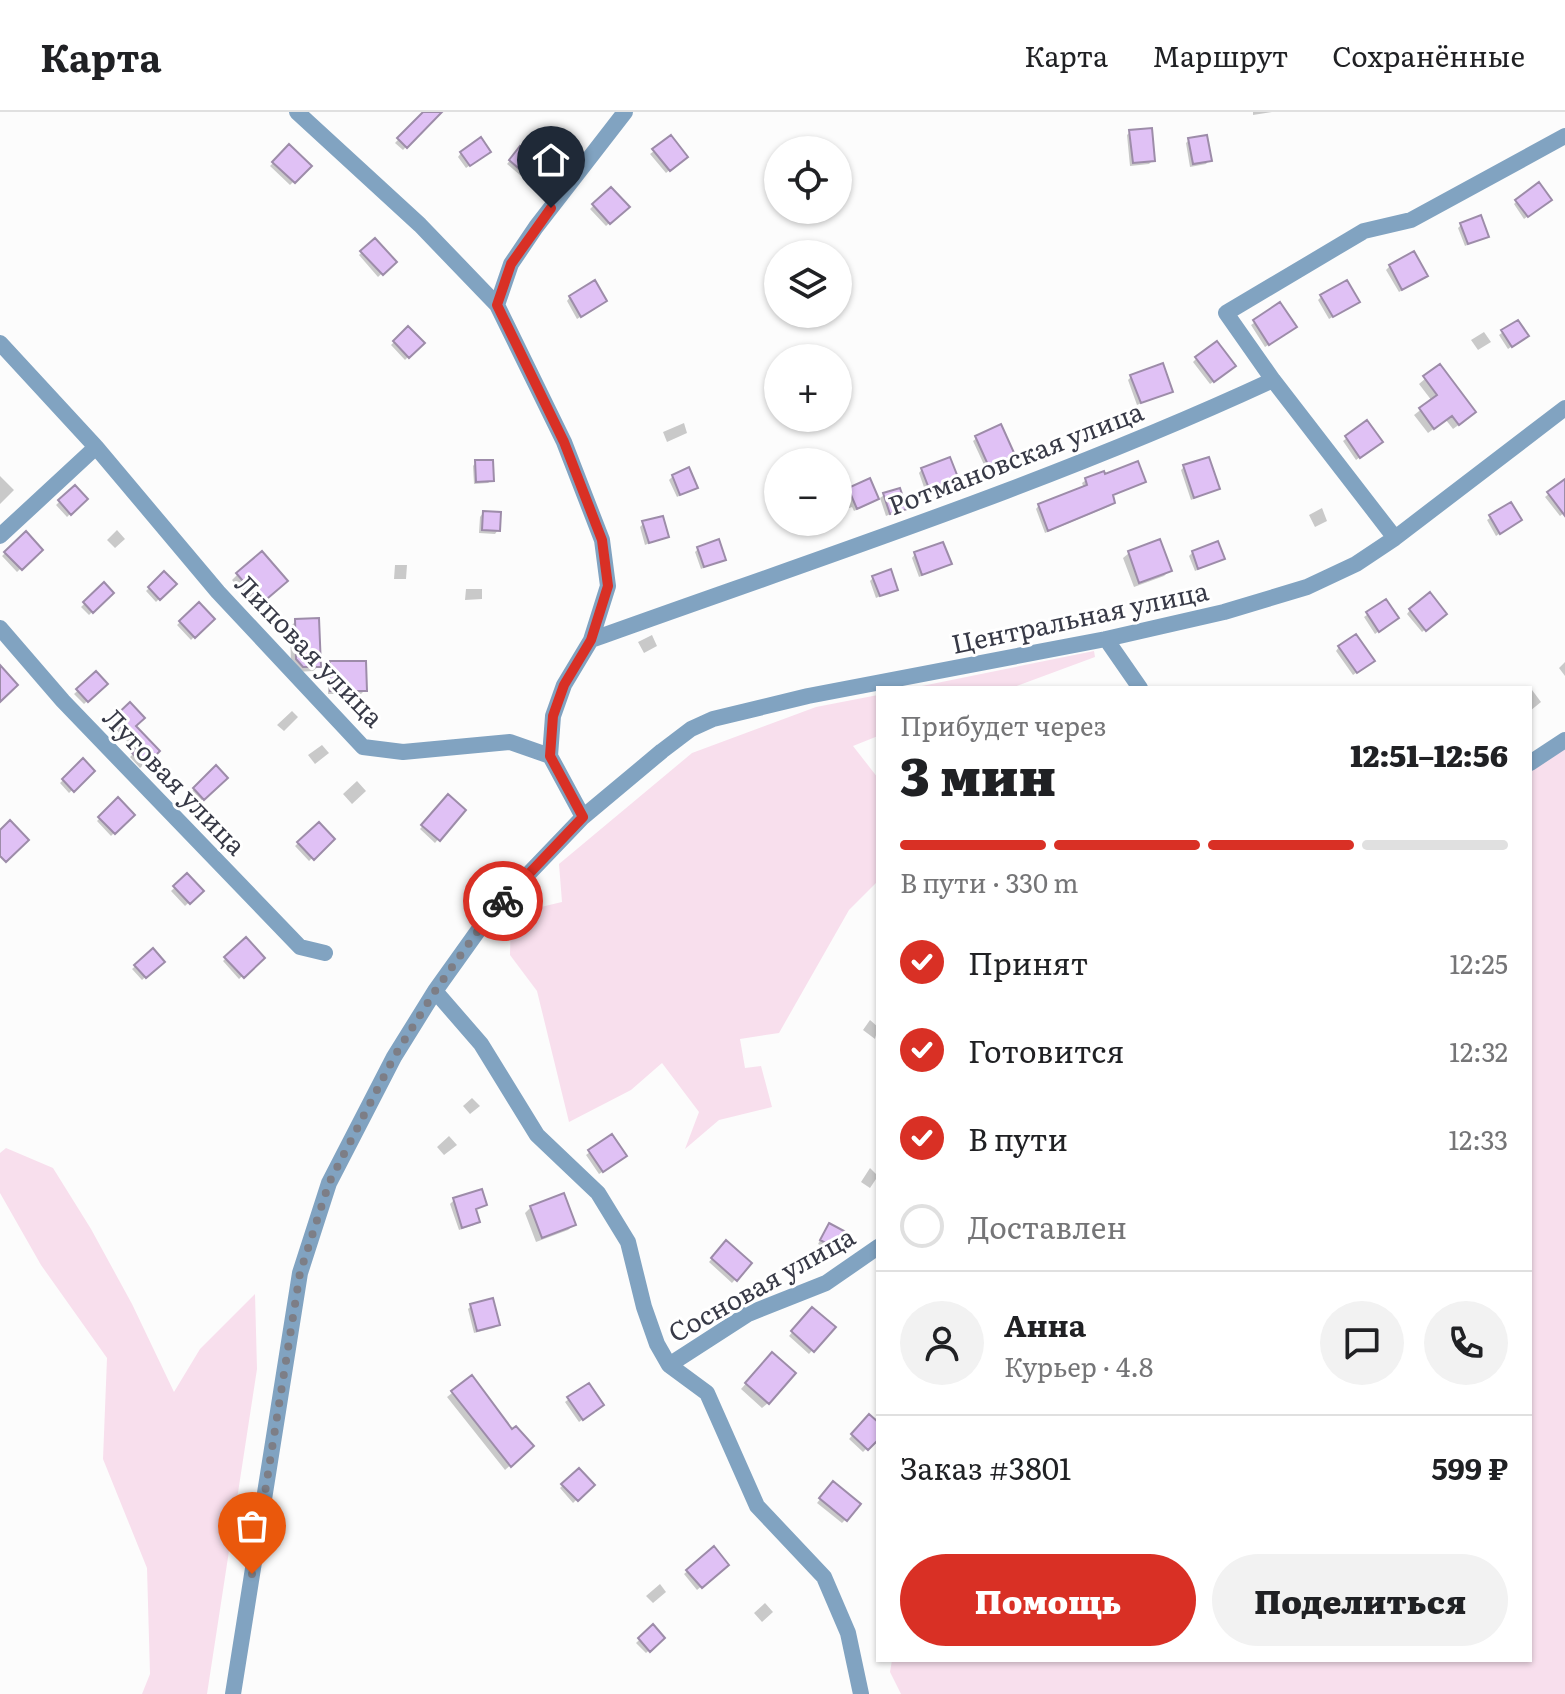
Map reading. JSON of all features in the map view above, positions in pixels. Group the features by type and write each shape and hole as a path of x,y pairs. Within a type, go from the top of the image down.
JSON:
{"street":[{"path":"297,112 420,225 497,305 564,442 602,540 608,586 591,640 564,685 553,716 550,756 583,817"},
{"path":"497,305 511,264 625,112"},
{"path":"1395,538 1273,380 1226,313 1364,231 1411,220 1565,136"},
{"name":"Липовая улица","path":"0,343 96,447 218,592 363,747 403,752 510,742 550,756"},
{"name":"Ротмановская улица","path":"591,640 964,505 1184,421 1273,380"},
{"name":"Центральная улица","path":"233,1694 300,1273 329,1183 394,1057 435,991 490,914 583,817 681,736 713,719 808,696 1106,639 1224,612 1307,587 1356,564 1395,538 1565,408"},
{"path":"0,536 96,447"},
{"name":"Луговая улица","path":"0,628 63,701 300,947 325,953"},
{"path":"1106,639 1139,686"},
{"path":"1532,762 1565,740"},
{"path":"435,991 481,1044 537,1135 598,1193 628,1242 657,1344 669,1365 707,1393 757,1506 824,1577 848,1633 861,1694"},
{"name":"Сосновая улица","path":"669,1365 748,1314 826,1283 876,1248"}],"shaded area":[{"path":"1094,651 1095,657 1016,686 922,686"},
{"path":"876,695 876,737 853,746 876,775 876,883 849,910 779,1033 740,1039 745,1068 761,1066 772,1107 719,1120 685,1149 699,1112 662,1063 631,1090 569,1122 537,991 510,955 511,914 562,902 559,864 692,753 816,707"},
{"path":"1565,735 1565,1694 901,1694 890,1672 892,1662 1532,1662 1532,757"},
{"path":"6,1148 53,1168 132,1304 174,1392 200,1349 255,1294 257,1369 207,1694 142,1694 150,1674 147,1568 103,1459 107,1358 41,1265 0,1193 0,1153"}],"building":[{"path":"423,112 442,112 407,148 397,138"},
{"path":"1152,128 1155,161 1133,163 1129,130"},
{"path":"671,135 688,157 670,171 652,149"},
{"path":"1207,135 1212,161 1193,164 1188,138"},
{"path":"481,137 491,152 470,166 460,152"},
{"path":"289,144 312,166 295,183 272,162"},
{"path":"520,146 536,160 525,174 509,160"},
{"path":"1539,182 1552,200 1528,217 1515,200"},
{"path":"611,187 630,207 610,224 592,204"},
{"path":"1481,215 1489,237 1468,244 1460,223"},
{"path":"375,238 397,262 383,275 360,251"},
{"path":"1414,251 1428,276 1402,290 1389,265"},
{"path":"595,280 607,301 581,317 569,296"},
{"path":"1347,280 1360,302 1333,317 1320,295"},
{"path":"1280,302 1297,327 1269,345 1253,320"},
{"path":"1518,320 1529,336 1512,347 1501,330"},
{"path":"408,326 425,343 409,358 393,341"},
{"path":"1217,341 1236,366 1214,382 1195,357"},
{"path":"1163,363 1173,392 1141,403 1130,375"},
{"path":"1440,364 1476,412 1459,425 1452,416 1434,429 1419,408 1437,395 1423,376"},
{"path":"1367,420 1383,442 1360,458 1345,436"},
{"path":"1001,424 1015,455 989,467 975,436"},
{"path":"950,457 959,480 930,491 921,468"},
{"path":"1209,457 1220,489 1194,498 1183,465"},
{"path":"475,460 493,460 494,481 476,482"},
{"path":"1138,461 1146,482 1113,495 1115,503 1048,531 1038,504 1087,485 1085,478"},
{"path":"689,467 698,488 680,495 672,475"},
{"path":"870,478 879,499 857,509 852,486"},
{"path":"1565,479 1565,516 1547,492"},
{"path":"75,485 88,499 71,515 58,500"},
{"path":"900,488 907,509 890,514 883,493"},
{"path":"1511,502 1522,520 1500,534 1489,515"},
{"path":"483,511 501,512 500,531 482,530"},
{"path":"663,516 669,537 649,543 642,521"},
{"path":"26,531 43,550 22,570 4,552"},
{"path":"719,539 726,560 704,567 697,547"},
{"path":"1160,539 1172,571 1139,583 1128,551"},
{"path":"1218,541 1225,559 1198,569 1192,551"},
{"path":"943,542 952,564 922,575 914,552"},
{"path":"262,551 288,581 262,603 236,573"},
{"path":"891,569 898,590 880,596 872,576"},
{"path":"164,571 177,584 160,600 148,587"},
{"path":"104,582 114,593 93,613 83,602"},
{"path":"1430,592 1447,614 1426,631 1409,609"},
{"path":"1386,599 1399,618 1379,632 1366,612"},
{"path":"199,602 215,619 195,638 179,621"},
{"path":"319,618 321,667 303,667 296,659 295,619"},
{"path":"1356,634 1375,661 1357,673 1338,646"},
{"path":"330,661 366,661 367,691 330,691"},
{"path":"0,665 18,685 0,702"},
{"path":"96,671 108,684 88,702 76,689"},
{"path":"130,702 145,718 136,726 160,751 145,766 132,753 138,747 112,719"},
{"path":"83,758 95,771 74,792 62,779"},
{"path":"216,765 228,778 204,800 193,788"},
{"path":"448,794 466,810 440,841 421,825"},
{"path":"118,797 135,815 115,834 98,817"},
{"path":"10,820 29,840 6,862 0,856 0,830"},
{"path":"319,822 335,839 314,860 297,842"},
{"path":"187,873 204,891 190,904 173,886"},
{"path":"246,937 265,958 244,978 224,957"},
{"path":"153,948 165,962 146,978 134,965"},
{"path":"612,1134 627,1156 603,1172 588,1150"},
{"path":"482,1189 487,1205 476,1209 480,1222 462,1228 453,1198"},
{"path":"564,1193 576,1225 542,1238 530,1206"},
{"path":"829,1223 844,1231 835,1248 820,1240"},
{"path":"726,1240 752,1263 737,1281 711,1258"},
{"path":"493,1298 500,1325 477,1331 470,1304"},
{"path":"812,1307 836,1327 814,1352 791,1331"},
{"path":"772,1352 796,1373 769,1404 745,1383"},
{"path":"472,1375 512,1429 516,1426 534,1446 511,1467 451,1391"},
{"path":"589,1383 604,1405 583,1420 567,1397"},
{"path":"869,1414 876,1420 876,1442 868,1450 851,1434"},
{"path":"579,1468 595,1485 578,1501 561,1484"},
{"path":"833,1481 861,1504 847,1521 819,1498"},
{"path":"714,1546 729,1565 702,1588 686,1570"},
{"path":"653,1624 665,1638 650,1652 638,1638"}],"way so far":[{"path":"252,1574 300,1273 329,1183 394,1057 435,991 490,914 503,901"}],"route":[{"path":"503,901 583,817 550,756 553,716 564,685 591,640 608,586 602,540 564,442 497,305 511,264 551,208"}]}
